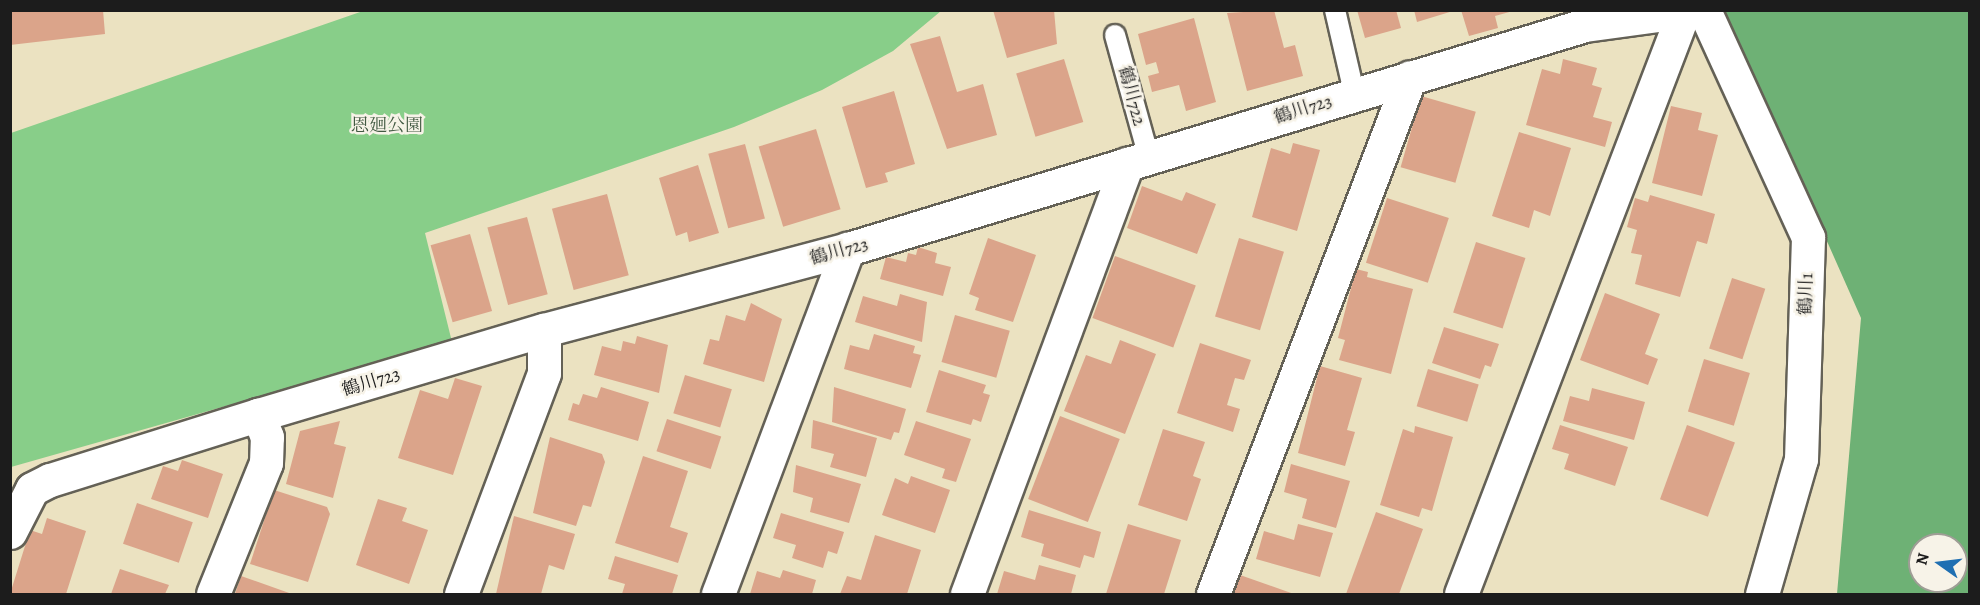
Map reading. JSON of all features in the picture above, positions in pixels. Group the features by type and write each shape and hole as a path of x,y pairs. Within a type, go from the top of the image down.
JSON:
{"street":[{"name":"鶴川723","path":"10,532 32,489 50,480 258,415 544,330 848,249 1138,161 1354,92 1410,77 1583,18 1694,12"},
{"path":"1461,594 1694,12"},
{"name":"鶴川1","path":"1694,12 1808,237 1801,459 1762,594"},
{"path":"1213,594 1410,77"},
{"path":"968,594 1138,161"},
{"path":"717,594 848,249"},
{"path":"461,594 544,373 544,330"},
{"path":"213,594 266,463 267,437 258,415"}],"lane":[{"path":"1335,10 1354,92"},
{"name":"鶴川722","path":"1115,35 1138,161"}],"green space":[{"name":"恩廻公園","path":"363,11 941,11 893,51 822,90 734,127 425,233 452,342 11,467 11,133"},
{"path":"1725,11 1969,11 1969,594 1837,594 1861,318"}],"building":[{"path":"10,10 103,10 105,34 10,45"},
{"path":"993,10 1054,10 1057,44 1007,58"},
{"path":"1274,10 1284,48 1295,45 1303,76 1247,91 1227,13"},
{"path":"1357,10 1396,10 1401,28 1365,38"},
{"path":"1414,10 1453,10 1453,11 1417,22"},
{"path":"1461,10 1513,11 1495,16 1498,28 1469,36"},
{"path":"1194,18 1216,102 1186,111 1179,85 1152,92 1148,76 1159,73 1156,62 1146,65 1138,34"},
{"path":"940,36 957,92 983,84 997,135 947,149 910,44"},
{"path":"1064,59 1083,122 1035,137 1016,74"},
{"path":"1563,59 1597,68 1592,85 1602,88 1593,117 1612,122 1605,147 1526,125 1542,69 1560,74"},
{"path":"894,91 915,164 885,173 888,182 866,188 842,107"},
{"path":"1421,96 1476,112 1455,183 1401,167"},
{"path":"1671,106 1702,113 1698,130 1718,135 1702,196 1652,183"},
{"path":"816,129 841,209 783,227 759,147"},
{"path":"1519,132 1571,148 1550,216 1534,210 1529,228 1492,216"},
{"path":"1293,143 1320,150 1297,231 1252,217 1271,148 1290,154"},
{"path":"745,144 765,218 728,228 708,154"},
{"path":"698,165 719,233 689,242 687,232 676,236 659,178"},
{"path":"1142,186 1182,201 1186,192 1216,204 1197,254 1127,228"},
{"path":"607,194 629,275 574,290 552,209"},
{"path":"1650,195 1715,214 1707,244 1697,241 1680,297 1635,284 1642,255 1631,253 1637,230 1627,227 1635,198 1648,202"},
{"path":"1387,198 1449,218 1428,283 1366,263"},
{"path":"527,217 548,294 508,305 487,228"},
{"path":"470,234 492,311 453,322 431,245"},
{"path":"988,238 1036,255 1013,322 975,310 979,298 969,294"},
{"path":"1239,238 1284,252 1260,330 1215,316"},
{"path":"1476,242 1525,258 1503,328 1453,312"},
{"path":"918,247 937,253 935,263 951,267 943,296 880,279 886,257 906,262 908,253 916,255"},
{"path":"1115,256 1196,285 1173,347 1092,318"},
{"path":"1356,269 1368,272 1367,277 1413,289 1391,374 1339,360 1345,340 1338,338"},
{"path":"1732,278 1765,289 1742,359 1709,348"},
{"path":"1605,293 1660,314 1645,354 1658,359 1648,385 1580,360"},
{"path":"900,294 927,302 922,342 855,322 863,296 897,306"},
{"path":"751,303 782,319 764,382 703,364 710,339 719,341 726,315 745,321"},
{"path":"955,315 1010,331 996,378 941,362"},
{"path":"1444,327 1499,344 1491,367 1485,365 1480,379 1432,363"},
{"path":"874,334 915,346 913,353 921,355 911,388 844,369 850,345 869,350"},
{"path":"637,336 668,345 659,393 594,375 602,346 621,351 623,341 635,344"},
{"path":"1120,340 1156,354 1125,434 1064,411 1086,355 1111,364"},
{"path":"1200,343 1251,360 1244,380 1235,378 1227,405 1240,409 1233,432 1177,413"},
{"path":"1704,359 1750,373 1734,426 1688,412"},
{"path":"1320,366 1362,378 1347,430 1355,432 1345,466 1298,453"},
{"path":"1428,369 1479,384 1467,422 1417,406"},
{"path":"939,370 986,385 983,393 990,395 981,422 973,419 971,425 926,412"},
{"path":"685,375 732,389 720,428 673,413"},
{"path":"455,378 482,386 453,475 398,458 420,390 448,399"},
{"path":"601,387 649,402 638,441 568,420 573,403 579,405 583,394 597,398"},
{"path":"834,387 906,409 899,433 894,432 891,440 832,422"},
{"path":"1592,388 1645,402 1634,440 1563,421 1570,396 1589,401"},
{"path":"1060,416 1120,439 1088,522 1028,499"},
{"path":"667,419 721,437 711,469 656,451"},
{"path":"813,420 877,438 866,477 830,467 834,454 811,448"},
{"path":"340,421 334,444 346,447 333,498 286,484 300,431"},
{"path":"916,421 971,439 956,482 942,478 945,469 904,455"},
{"path":"1560,425 1628,447 1615,486 1564,469 1569,454 1552,449"},
{"path":"1687,425 1735,442 1708,517 1660,499"},
{"path":"1415,426 1453,437 1432,511 1422,508 1419,517 1380,505 1403,429 1414,433"},
{"path":"1163,429 1205,442 1193,476 1201,479 1187,521 1138,505"},
{"path":"550,437 602,454 605,462 591,507 583,505 576,526 533,513"},
{"path":"643,456 688,471 670,527 688,533 678,563 615,543"},
{"path":"182,460 223,474 208,518 151,499 163,466 178,471"},
{"path":"1291,464 1350,481 1336,528 1302,518 1307,499 1284,492"},
{"path":"796,465 861,484 849,523 810,512 813,498 793,492"},
{"path":"911,476 950,490 935,533 882,515 895,478 908,484"},
{"path":"274,490 327,507 330,514 308,582 250,564"},
{"path":"378,499 407,508 402,521 428,530 409,584 356,565"},
{"path":"137,503 193,522 179,563 123,544"},
{"path":"1029,510 1101,532 1094,558 1084,555 1080,568 1041,556 1044,544 1021,537"},
{"path":"1376,512 1423,529 1399,594 1346,594"},
{"path":"781,513 844,532 837,554 828,551 823,568 792,558 796,545 773,538"},
{"path":"514,516 575,534 564,570 549,565 541,594 496,594"},
{"path":"47,518 86,531 66,594 10,594 30,530 42,534"},
{"path":"1128,524 1181,540 1164,594 1106,594"},
{"path":"1298,524 1333,533 1320,577 1256,559 1264,531 1294,540"},
{"path":"875,535 921,550 907,594 840,594 847,576 861,580"},
{"path":"615,556 678,575 672,594 622,594 625,584 608,579"},
{"path":"1039,565 1076,575 1071,594 997,594 1004,571 1035,580"},
{"path":"120,569 169,585 165,594 111,594"},
{"path":"783,570 816,580 812,594 750,594 757,571 780,578"},
{"path":"1240,575 1294,594 1233,594"},
{"path":"241,576 292,594 235,594"}]}
